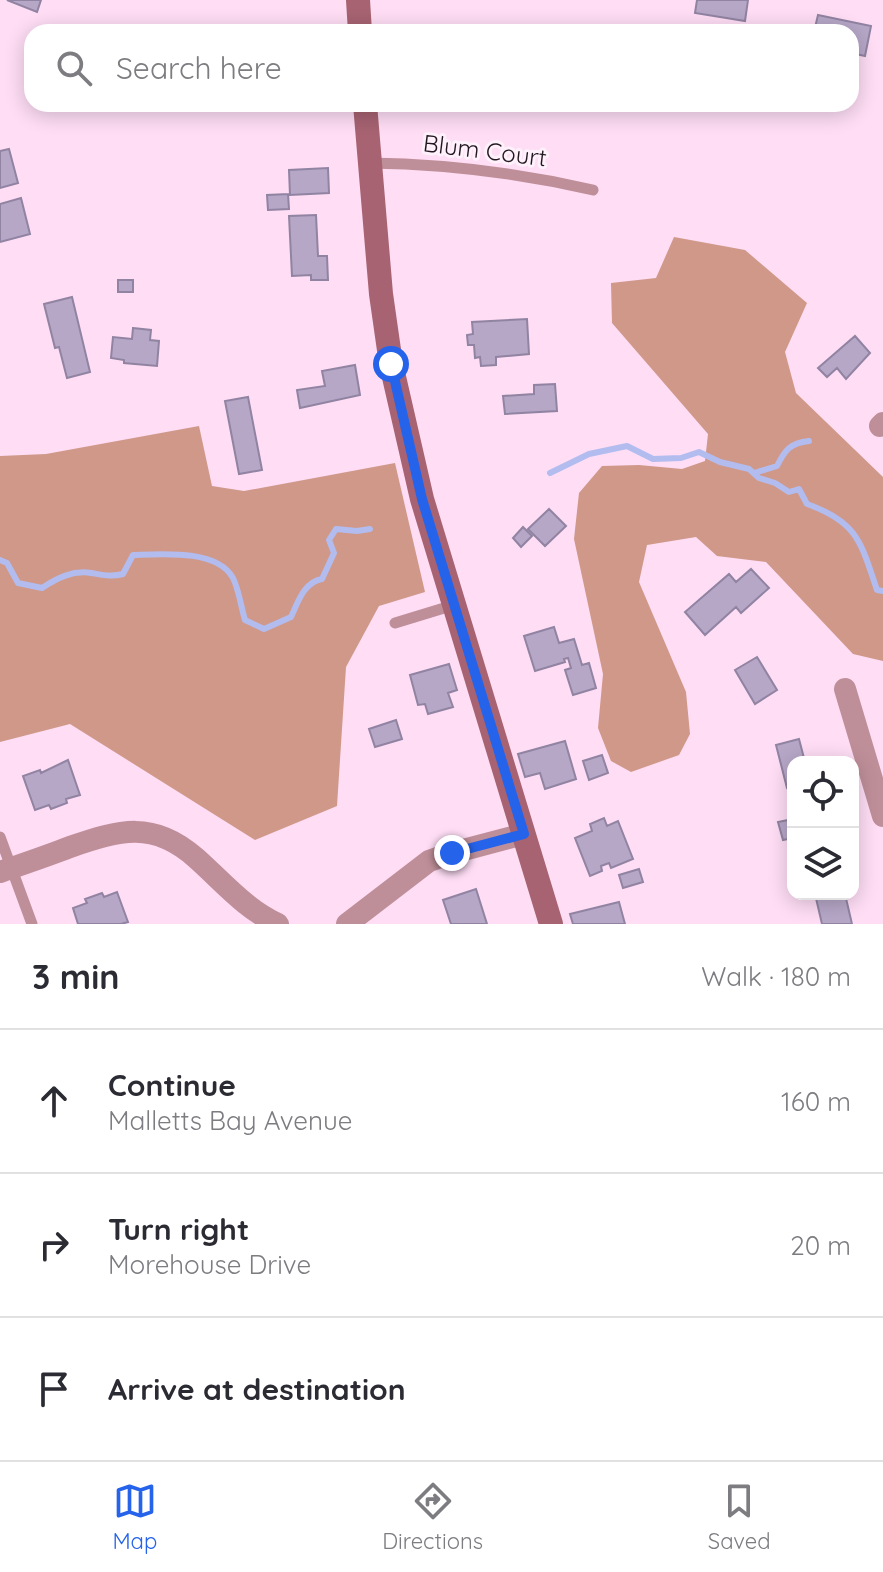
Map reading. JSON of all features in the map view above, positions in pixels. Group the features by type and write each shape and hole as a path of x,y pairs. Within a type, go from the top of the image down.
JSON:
{"street":[{"path":"358,0 360,24"},
{"path":"366,112 381,294 391,364 422,499 551,924"},
{"path":"845,689 883,816"},
{"path":"6,870 98,837 139,830 167,837 182,846 241,900 278,924"},
{"path":"347,924 429,861 524,834"}],"lane":[{"name":"Blum Court","path":"370,163 430,164 493,171 593,190"},
{"path":"395,623 454,605"},
{"path":"0,837 6,870 32,924"}],"shaded area":[{"path":"674,237 745,250 807,303 785,352 796,393 883,477 883,661 853,654 766,562 717,556 696,537 647,545 639,582 686,692 690,734 679,755 631,772 611,761 598,728 603,674 574,539 579,493 602,466 682,469 705,461 708,434 612,323 611,283 656,278"},
{"path":"199,426 212,486 244,491 395,463 425,592 379,606 346,667 337,806 255,840 70,724 0,742 0,456 46,454"}],"building":[{"path":"7,0 41,0 37,12"},
{"path":"697,0 748,0 745,21 695,13"},
{"path":"818,15 871,26 865,56 859,55 859,24 816,24"},
{"path":"9,149 18,183 0,188 0,151"},
{"path":"328,168 329,193 290,195 289,170"},
{"path":"288,194 289,209 268,210 267,195"},
{"path":"21,198 30,234 0,242 0,204"},
{"path":"316,215 318,256 327,256 328,280 311,280 311,275 292,276 289,216"},
{"path":"118,280 133,280 133,292 118,292"},
{"path":"72,297 90,372 67,378 59,347 55,348 44,304"},
{"path":"527,319 529,354 496,357 496,365 481,366 480,357 475,358 474,345 468,345 467,335 473,334 472,322"},
{"path":"133,328 151,330 150,340 159,341 157,366 124,363 124,360 111,358 113,337 132,339"},
{"path":"855,336 870,353 846,379 837,368 827,377 818,368"},
{"path":"355,365 360,395 300,408 297,390 325,386 322,371"},
{"path":"555,384 557,411 505,414 503,396 534,394 534,385"},
{"path":"248,397 262,470 239,474 225,401"},
{"path":"549,509 566,526 545,546 528,529"},
{"path":"523,527 532,536 521,547 513,538"},
{"path":"751,569 769,588 741,613 736,607 705,635 685,612 729,574 736,582"},
{"path":"554,627 559,643 574,639 582,665 589,663 596,688 573,695 565,670 571,668 568,658 564,659 565,662 535,671 524,636"},
{"path":"757,657 777,690 755,704 735,670"},
{"path":"449,664 457,690 448,693 453,707 428,714 425,704 418,705 410,675"},
{"path":"396,720 402,739 375,747 369,729"},
{"path":"799,739 803,756 787,756 787,788 776,745"},
{"path":"565,741 576,779 545,789 540,773 525,777 518,754"},
{"path":"602,755 608,773 589,780 583,761"},
{"path":"68,760 80,795 66,799 67,803 51,809 49,805 35,810 23,776 40,770 41,773"},
{"path":"604,818 607,826 618,821 633,859 611,868 609,863 601,866 602,871 590,876 575,838 592,831 590,824"},
{"path":"787,820 787,839 783,840 778,822"},
{"path":"639,869 643,882 623,888 619,875"},
{"path":"476,889 487,924 451,924 443,900"},
{"path":"117,892 128,922 78,924 73,908 87,903 85,899"},
{"path":"816,900 846,900 852,924 822,924"},
{"path":"619,902 625,924 573,924 570,914"}],"waterway":[{"path":"754,473 777,466 789,448 809,441"},
{"path":"550,473 589,454 627,446 653,459 681,458 699,452 720,462 749,469 759,478 789,492 799,489 807,504 837,518 847,527 861,547 877,590 883,591"},
{"path":"0,560 7,563 18,583 42,588 72,574 123,574 133,555 173,554 202,558 215,562 233,578 245,620 264,629 291,617 306,588 322,579 334,553 329,540 336,529 370,529"}],"route":[{"path":"391,364 403,427 422,499 524,834 452,853"}]}
